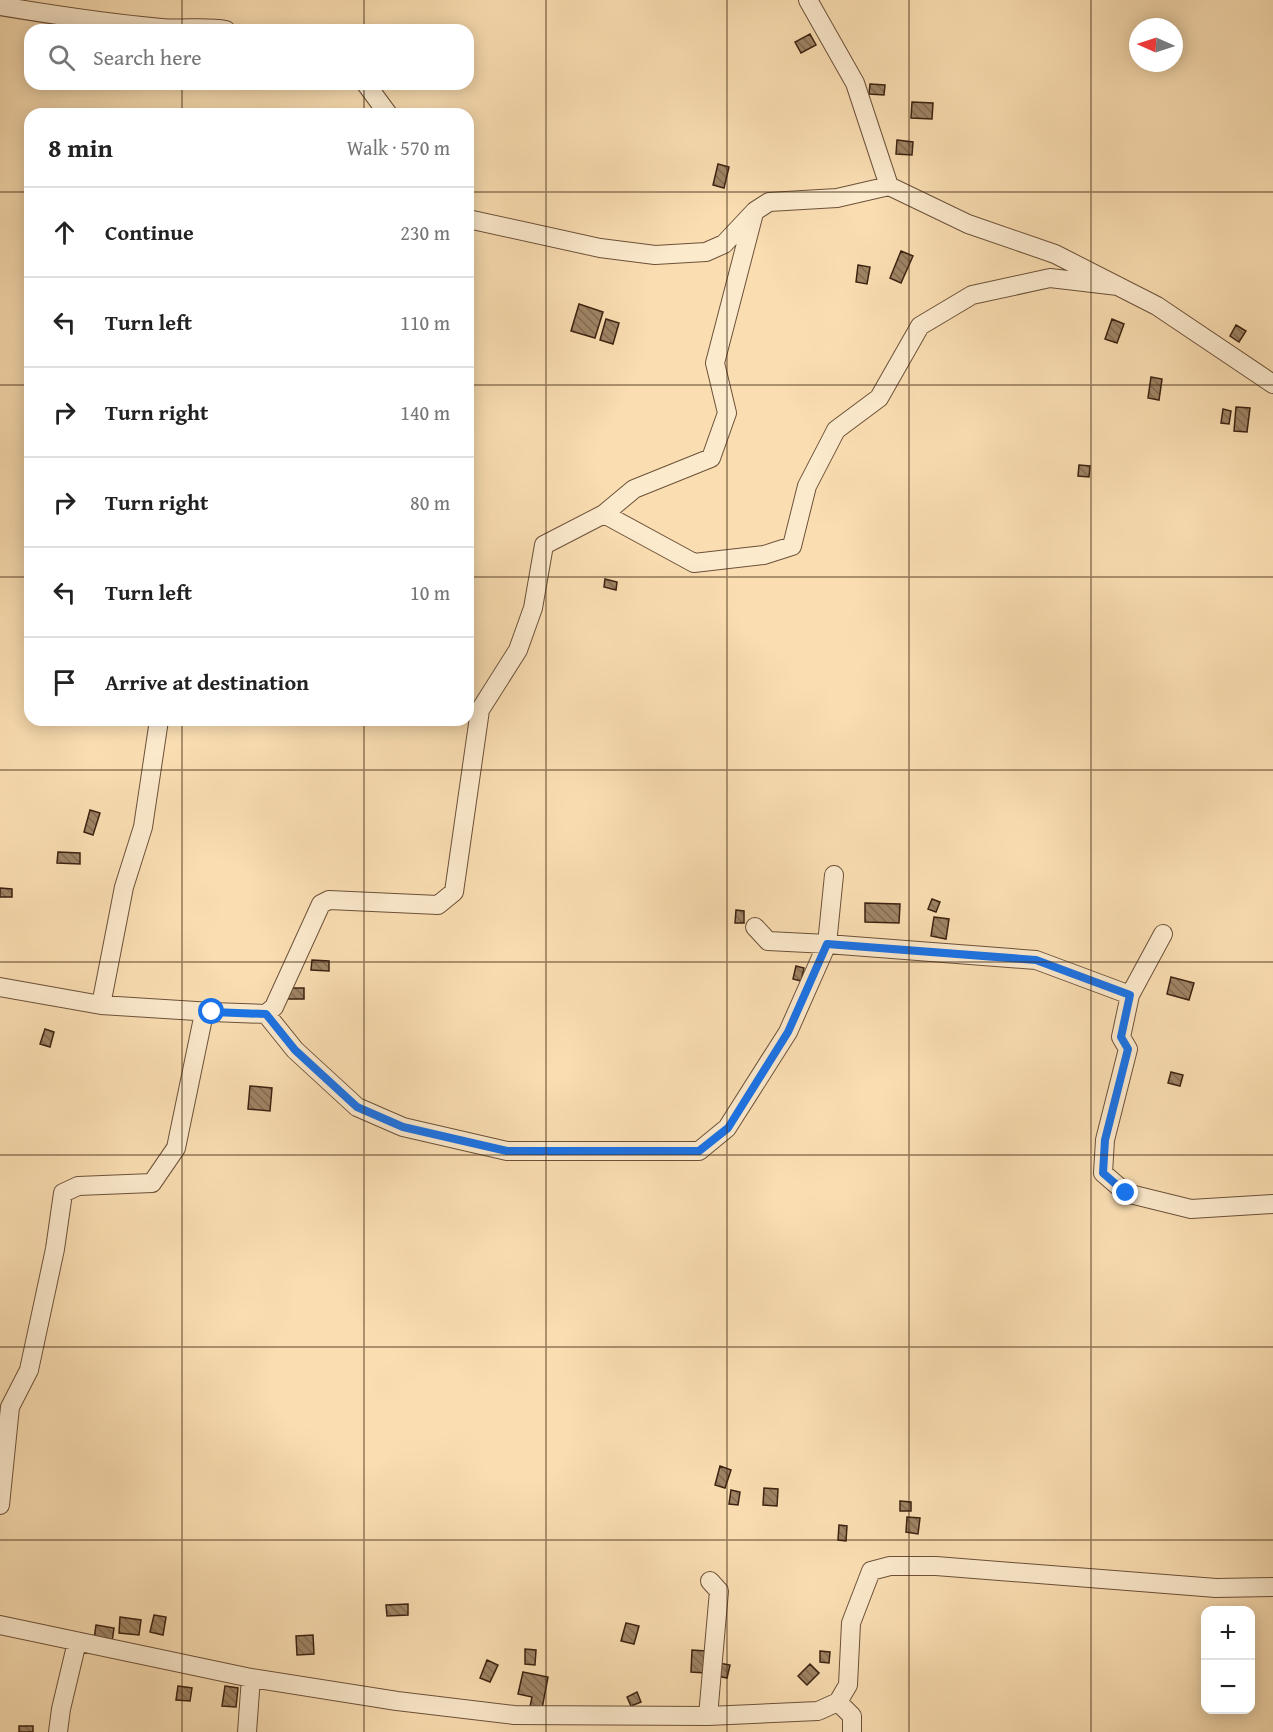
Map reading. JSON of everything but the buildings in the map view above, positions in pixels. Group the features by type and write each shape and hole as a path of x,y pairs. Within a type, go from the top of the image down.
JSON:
{"street":[{"path":"808,0 855,83 889,186"},
{"path":"0,6 120,24"},
{"path":"370,90 384,108"},
{"path":"474,220 600,248 655,255 706,252 724,244 755,211 769,202 837,198 889,186 968,224 1054,254 1157,306 1273,384"},
{"path":"0,987 101,1005 266,1014 274,1007 321,904 329,900 438,905 454,892 480,710 518,650 533,608 544,545 604,514 634,489 711,458 727,413 715,363 755,211"},
{"path":"604,514 694,563 764,555 792,546 807,486 836,430 879,398 920,326 972,295 1050,278 1118,286"},
{"path":"101,1005 124,887 143,827 158,726"},
{"path":"266,1014 295,1050 357,1107 403,1127 507,1151 699,1151 728,1128 788,1032 827,944 834,875"},
{"path":"755,927 768,941 1036,960 1130,995"},
{"path":"1163,934 1130,995 1121,1037 1128,1049 1105,1140 1103,1173 1126,1193 1191,1209 1273,1204"},
{"path":"0,1506 10,1407 29,1370 55,1249 63,1192 78,1186 152,1183 176,1149 203,1018 212,1012"},
{"path":"0,1625 250,1678 397,1701 601,1724 818,1710 838,1702 848,1685 851,1623 871,1571 890,1566 936,1566 1216,1588 1273,1587"},
{"path":"708,1716 719,1591 710,1581"},
{"path":"58,1732 61,1709 77,1642"},
{"path":"247,1732 250,1678"},
{"path":"838,1702 852,1716 852,1732"}],"route":[{"path":"212,1012 266,1014 295,1050 357,1107 403,1127 507,1151 699,1151 728,1128 788,1032 827,944 1036,960 1130,995 1121,1037 1128,1049 1105,1140 1103,1173 1126,1193"}]}
